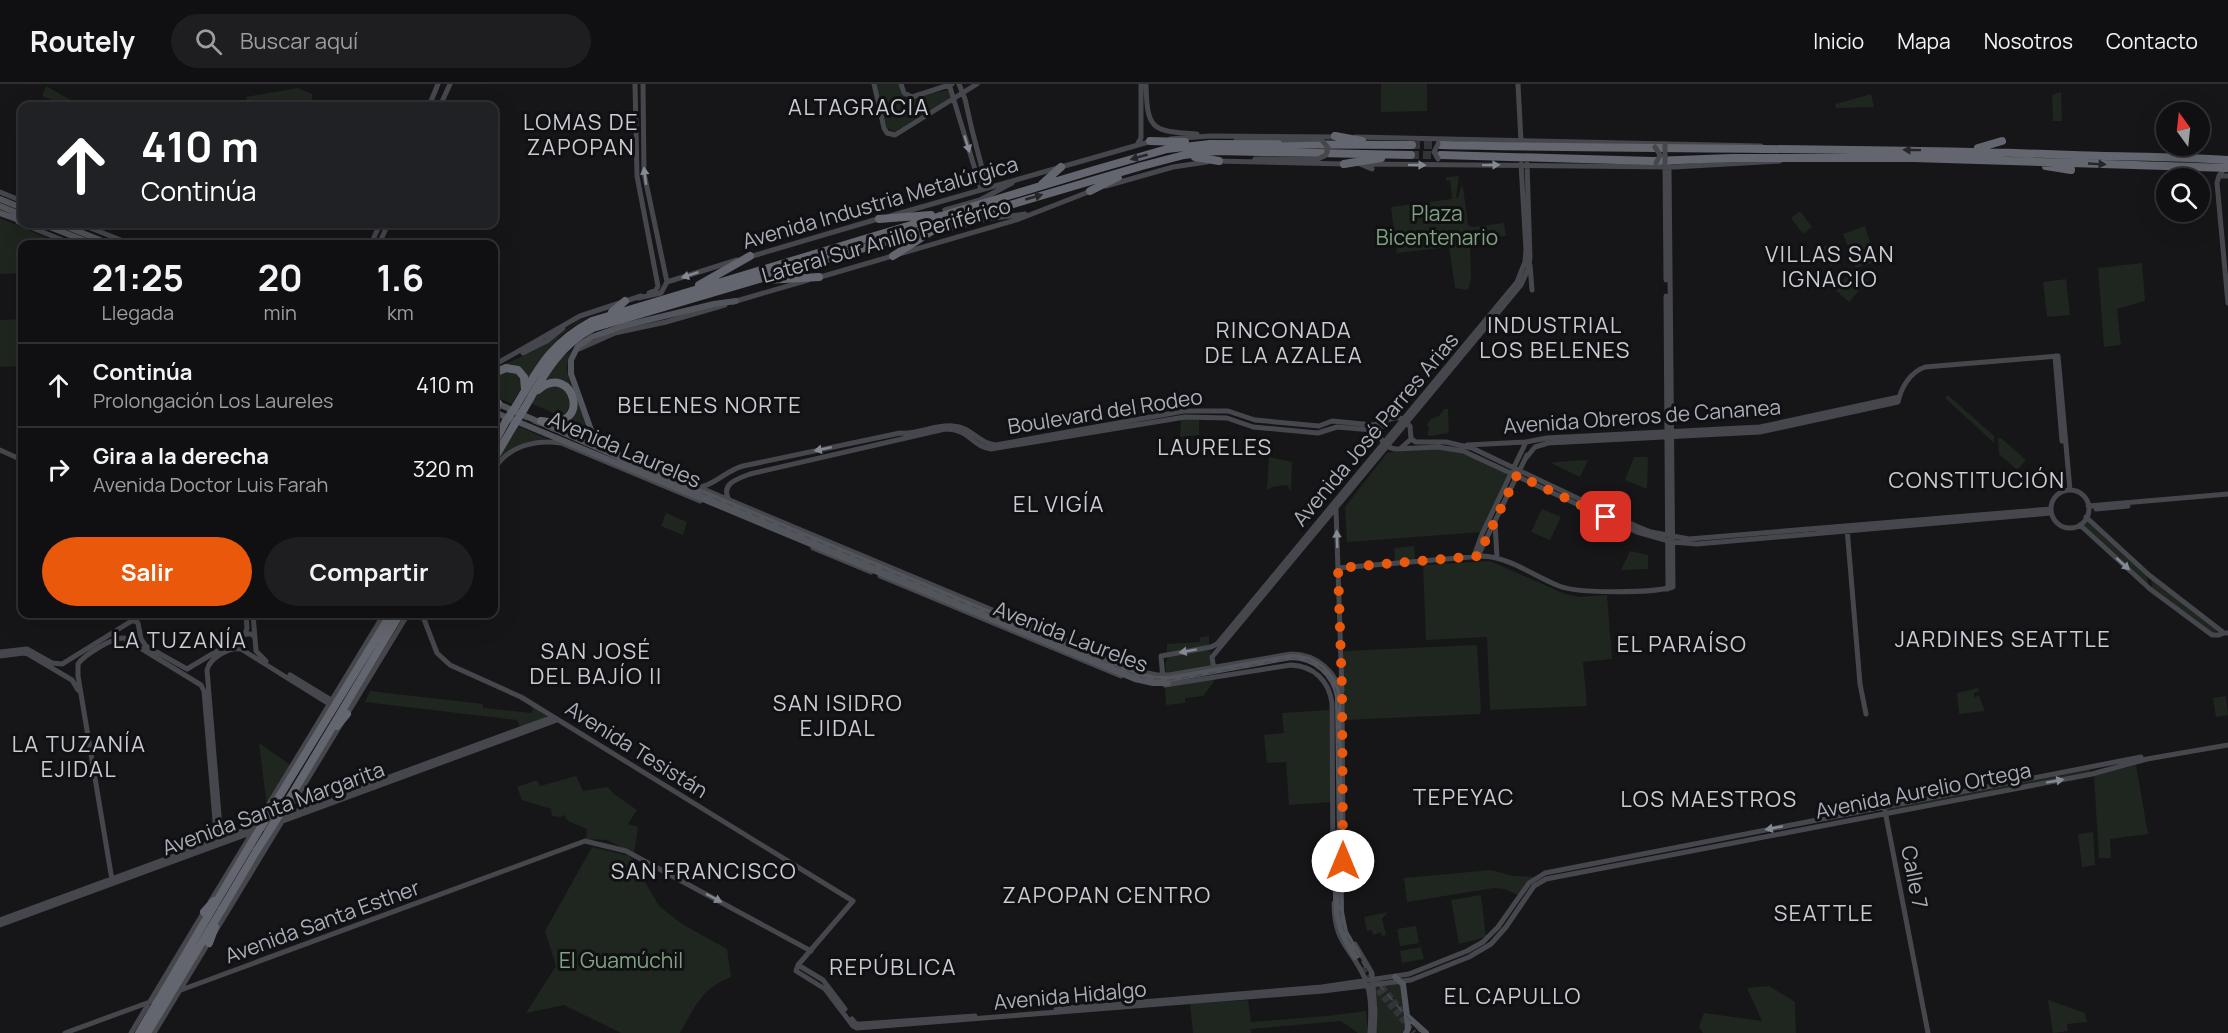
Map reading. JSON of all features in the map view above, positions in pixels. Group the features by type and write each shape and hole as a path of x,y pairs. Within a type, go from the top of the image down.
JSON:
{"highway":[{"path":"1150,141 1210,140 1412,145 1368,142 1335,136"},
{"path":"498,451 547,357 565,337 592,321 945,212 1167,149 1210,140"},
{"path":"1970,151 2002,141"},
{"path":"1477,146 1549,145 1570,142"},
{"path":"1442,143 1477,146 1970,151 2139,156"},
{"path":"2081,149 2227,165"},
{"path":"529,393 561,351 581,334 604,324 943,227 1184,154 1231,151 1411,155 1344,164"},
{"path":"1184,154 1219,161"},
{"path":"1439,157 1653,161 1731,158 1993,160 2227,165"},
{"path":"2018,161 2071,170"},
{"path":"1036,187 1060,166"},
{"path":"1090,191 1142,166"},
{"path":"879,219 945,212"},
{"path":"893,256 943,227"},
{"path":"664,299 704,282 750,256"},
{"path":"686,300 763,281 819,277"},
{"path":"606,316 625,301"},
{"path":"498,372 506,368 518,370 524,377 529,393"},
{"path":"529,393 554,383 567,387 573,396 573,406 568,417 556,423 541,421"},
{"path":"498,439 513,423"},
{"path":"147,1033 218,908 230,877 276,797 310,747 389,618"},
{"path":"209,943 210,935 233,892 283,816 320,748 398,618"},
{"path":"310,747 324,713"},
{"path":"320,748 347,714"},
{"path":"204,912 230,877"},
{"path":"139,1033 218,908 233,892"}],"main road":[{"path":"431,102 438,84"},
{"path":"442,102 450,84"},
{"path":"498,365 547,341 571,321 590,312 638,298 657,289 637,176 635,84"},
{"path":"643,84 644,173 667,282"},
{"path":"874,84 886,131 895,135 978,84"},
{"path":"901,84 904,93 912,97 950,84 984,188"},
{"path":"959,84 984,188"},
{"path":"1137,144 1141,138 1141,84"},
{"path":"1146,84 1149,117 1157,128 1210,140 1231,136 1335,136 1442,143 1521,141 1747,145 1785,150"},
{"path":"1518,84 1521,141"},
{"path":"1231,136 1240,139 1320,139 1328,148 1326,155 1320,159 1232,161"},
{"name":"Avenida Industria Metalúrgica","path":"638,298 662,293 667,282 750,256 1150,141"},
{"path":"1643,142 1655,147 1660,155 1656,163 1644,166"},
{"path":"1442,143 1434,153 1456,165"},
{"path":"1338,568 1476,556 1497,558 1558,586 1577,591 1670,588 1668,166 1666,144"},
{"path":"1232,161 1668,166 1769,163 1793,158"},
{"name":"Lateral Sur Anillo Periférico","path":"736,301 1046,210 1090,191 1173,167 1232,161"},
{"path":"1358,164 1372,169"},
{"name":"Avenida José Parres Arias","path":"1214,673 1212,657 1321,528 1334,508 1434,386 1521,285 1530,262 1524,164"},
{"name":"Avenida José Parres Arias","path":"1492,318 1517,282 1525,262 1524,164"},
{"path":"2227,165 2218,176 2217,183 2228,303"},
{"path":"1668,166 1666,403 1669,434"},
{"path":"2218,176 2228,176"},
{"path":"945,212 980,200 1024,177"},
{"path":"0,192 18,199"},
{"path":"0,199 18,206"},
{"path":"0,206 18,213"},
{"path":"943,227 1046,210"},
{"path":"0,214 18,220"},
{"path":"0,214 18,222"},
{"path":"34,228 62,240"},
{"path":"54,228 91,240"},
{"path":"71,228 82,232"},
{"path":"76,228 93,240"},
{"path":"90,228 120,240"},
{"path":"96,240 107,235"},
{"path":"1530,262 1532,290"},
{"path":"654,264 658,266 662,263"},
{"path":"602,447 591,430 571,374 570,364 578,346 595,335 651,318 736,301"},
{"name":"Avenida Obreros de Cananea","path":"1526,458 1535,447 1544,444 1772,425 1898,400 1909,379 1921,368 2057,356 2068,490"},
{"name":"Avenida Laureles","path":"498,403 707,495 786,534 1135,679 1164,681"},
{"name":"Boulevard del Rodeo","path":"700,487 716,481 733,469 949,425 965,429 985,443 1003,444 1184,411 1228,414 1255,420 1320,426 1332,421 1373,425 1392,418 1406,421"},
{"name":"Avenida Laureles","path":"498,414 513,423 707,495"},
{"name":"Boulevard del Rodeo","path":"728,485 756,472 945,429 962,432 981,447 992,449 1185,417 1228,414 1253,427 1321,433 1337,426 1373,430 1379,434"},
{"path":"1401,448 1411,439 1411,429 1406,421"},
{"path":"1384,422 1379,434 1385,446 1393,449 1438,447 1454,449 1515,471"},
{"path":"582,449 589,443 591,430"},
{"path":"545,433 561,443"},
{"name":"Avenida Obreros de Cananea","path":"1461,445 1547,438 1669,434"},
{"path":"1411,439 1416,442 1461,445 1636,526 1670,539 1697,544 2051,511"},
{"name":"Avenida Laureles","path":"498,464 501,459 520,448 540,441 561,443 717,500 1137,675 1164,681"},
{"path":"1476,556 1482,534 1515,471 1530,450 1528,441"},
{"path":"1476,556 1495,523 1528,441"},
{"name":"Avenida Laureles","path":"589,443 700,487 707,495"},
{"path":"840,446 843,452"},
{"path":"0,448 18,456"},
{"path":"707,495 716,481"},
{"path":"717,500 728,485"},
{"path":"728,485 726,494 729,500"},
{"path":"1339,490 1347,492"},
{"path":"2068,490 2081,494 2088,508 2086,518 2080,525 2064,527 2056,522 2051,511 2056,496 2068,490"},
{"path":"2088,508 2228,496"},
{"name":"Avenida Laureles","path":"1332,498 1338,568 1339,678 1342,697 1341,912 1345,932 1357,956 1341,935 1336,917 1334,736"},
{"name":"Avenida Laureles","path":"717,500 729,500 1164,681"},
{"name":"Avenida Laureles","path":"717,500 794,540 1144,684 1288,661 1310,665 1324,676 1335,699 1334,918 1339,937 1369,983"},
{"name":"Avenida José Parres Arias","path":"1164,681 1163,656 1217,644 1326,513 1334,508"},
{"path":"1321,528 1320,525 1326,513"},
{"path":"2086,518 2149,575 2226,633"},
{"path":"1495,523 1497,558"},
{"path":"2080,525 2151,589 2212,635 2226,633"},
{"path":"1847,529 1860,684 1866,714"},
{"path":"786,534 794,540"},
{"path":"244,635 247,628 246,618"},
{"path":"251,656 255,655 256,651 253,618"},
{"path":"131,1033 252,830 276,797 382,618"},
{"path":"154,1033 264,852 283,816 406,618"},
{"name":"Avenida Tesistán","path":"424,618 435,648 443,660 450,665 521,698 853,902 811,951"},
{"path":"0,654 26,651 52,663 62,664 122,629 133,620 138,623 141,639 146,646 183,668 190,669 244,635 251,634 255,638"},
{"path":"122,629 121,633 124,638"},
{"path":"111,882 75,678 77,668 84,657 115,638 124,638 189,677 204,683"},
{"path":"135,644 140,643 141,639"},
{"path":"237,640 237,646 251,656 330,702"},
{"path":"219,843 204,683 210,662 232,648 241,649"},
{"path":"26,651 62,674 75,678"},
{"path":"256,651 264,660 330,702"},
{"name":"Avenida Laureles","path":"1214,673 1295,654 1320,662 1339,678"},
{"name":"Avenida Laureles","path":"1214,673 1295,657 1308,660 1322,668 1333,681 1338,698 1345,922 1372,973 1369,983"},
{"path":"69,661 75,663 77,668"},
{"path":"199,663 205,665 207,670"},
{"path":"62,664 60,669 62,674"},
{"path":"189,677 190,669"},
{"name":"Avenida Santa Margarita","path":"0,923 219,843 283,816 555,719"},
{"name":"Avenida Aurelio Ortega","path":"1369,983 1413,973 1483,942 1498,927 1525,887 1539,875 2091,766 2228,743"},
{"name":"Avenida Aurelio Ortega","path":"1369,983 1402,982 1483,950 1499,936 1534,886 1546,879 2092,774 2147,759 2228,743"},
{"path":"276,797 283,816"},
{"name":"Calle 7","path":"1884,806 1928,1033"},
{"path":"252,830 261,841 264,852"},
{"name":"Avenida Santa Margarita","path":"219,843 239,838 252,830"},
{"path":"239,838 243,841 243,847"},
{"path":"243,847 254,840 261,841"},
{"name":"Avenida Santa Esther","path":"65,1033 581,842 626,851 811,951"},
{"name":"Avenida Hidalgo","path":"811,951 797,968 825,989 854,1027 1369,983"},
{"path":"167,975 167,982 171,988 179,991"},
{"path":"1395,976 1402,982 1407,1016 1406,1033"},
{"path":"187,978 191,984 196,986"},
{"path":"167,982 174,987 183,985"},
{"path":"1369,983 1372,1033"},
{"path":"150,1002 158,1005 162,1011 162,1019"},
{"path":"146,1009 154,1006 162,1011"},
{"path":"134,1007 141,1009 141,1017"},
{"path":"1407,1016 1426,1033"}],"green space":[{"path":"876,84 899,84 901,93 908,99 948,90 952,97 896,132 887,128"},
{"path":"1381,84 1427,84 1427,111 1381,112"},
{"path":"46,86 74,102 57,102 42,96"},
{"path":"298,88 312,94 312,102 248,102 246,97"},
{"path":"2061,92 2062,121 2053,121 2052,95"},
{"path":"1871,94 1874,107 1836,108 1835,106 1836,104"},
{"name":"Plaza Bicentenario","path":"1459,176 1456,198 1463,187 1468,225 1472,227 1504,223 1506,236 1470,241 1471,279 1468,290 1455,288 1449,247 1397,253 1391,207 1452,199 1450,180 1446,181 1446,177"},
{"path":"1800,211 1812,227 1803,234 1791,218"},
{"path":"0,218 18,226 18,228 24,228 52,240 18,240 18,273 0,274"},
{"path":"1865,226 1876,262 1856,268 1843,234"},
{"path":"1832,243 1840,261 1831,266 1816,250"},
{"path":"2142,263 2145,301 2117,309 2121,345 2104,347 2098,268"},
{"path":"1857,269 1868,280 1849,302 1833,288"},
{"path":"2066,279 2070,315 2047,317 2043,282"},
{"path":"614,308 583,320 566,332 545,354 528,380 517,367 503,365 544,346 578,321"},
{"path":"18,319 18,366 0,367 0,320"},
{"path":"572,350 567,371 587,425 588,435 560,423 575,405 561,381 542,381 557,360"},
{"path":"507,369 520,375 522,383 512,404 498,398 498,373"},
{"path":"559,385 570,396 568,410 561,417 557,419 558,415 530,403 542,388"},
{"path":"1948,395 1994,436 1994,443 1945,398"},
{"path":"1444,409 1448,409 1449,433 1429,436 1427,424 1431,419 1439,416"},
{"path":"1181,419 1199,419 1199,435 1180,437"},
{"path":"517,426 548,439 517,446 498,459"},
{"path":"1998,438 2001,438 2026,460 2017,470 1999,454"},
{"path":"1444,449 1458,452 1510,473 1482,532 1347,542 1345,507 1387,453"},
{"path":"1269,457 1292,462 1291,491 1287,485 1267,490"},
{"path":"1634,457 1648,457 1647,489 1625,480"},
{"path":"1588,460 1580,477 1551,463 1556,462"},
{"path":"1542,509 1561,517 1550,540 1531,532"},
{"path":"666,513 687,522 683,535 661,526"},
{"path":"2088,522 2147,575 2148,585 2084,526"},
{"path":"1414,546 1415,560 1395,562 1394,548"},
{"path":"1630,551 1648,555 1648,569 1621,570"},
{"path":"1490,561 1563,593 1578,597 1607,595 1612,659 1583,662 1587,706 1490,710 1487,637 1426,640 1423,565"},
{"path":"2151,579 2218,631 2213,633 2152,588"},
{"path":"1209,636 1209,646 1167,652 1167,644 1200,642 1200,637"},
{"path":"1477,645 1480,714 1344,720 1344,651"},
{"path":"1207,650 1211,652 1211,666 1166,674 1166,661 1171,655"},
{"path":"1213,679 1214,682 1203,696 1185,698 1185,703 1166,705 1165,687"},
{"path":"1978,688 1979,691 1974,693 1974,697 1979,696 1985,711 1959,714 1957,693"},
{"path":"370,691 483,704 483,708 532,713 533,707 546,716 543,721 521,729 517,720 365,702"},
{"path":"2226,696 2228,715 2216,717 2213,698"},
{"path":"1329,710 1331,802 1289,805 1286,762 1267,763 1264,735 1284,733 1282,713"},
{"path":"259,743 292,766 267,807"},
{"path":"2136,765 2148,834 2110,839 2111,858 2099,858 2094,776"},
{"path":"2090,769 2091,774 1886,813 1886,807"},
{"path":"576,776 583,791 608,787 637,810 628,824 638,827 634,854 607,840 586,839 587,829 568,821 564,815 552,816 551,809 522,800 517,787 537,780 540,786"},
{"path":"2093,832 2095,865 2082,867 2078,834"},
{"name":"El Guamúchil","path":"592,847 630,856 659,906 682,924 727,949 731,977 712,987 706,993 680,1033 621,1033 564,1005 526,1013 556,966 545,931"},
{"path":"1491,870 1513,876 1535,877 1518,895 1505,889 1494,888 1407,902 1404,878"},
{"path":"1481,895 1486,937 1459,944 1451,900"},
{"path":"1388,912 1382,919 1386,935 1382,936 1381,932 1373,935 1372,930 1367,931 1364,917"},
{"path":"1416,926 1419,943 1400,946 1397,929"},
{"path":"1421,947 1424,959 1402,963 1400,951"},
{"path":"1401,983 1406,1027 1403,1033 1375,1033 1373,986"},
{"path":"1769,986 1795,1002 1796,1033 1703,1033 1699,1027 1704,1013 1762,1021 1747,988"},
{"path":"1248,1000 1251,1022 1366,1011 1368,1033 1358,1033 1341,1021 1251,1029 1251,1033 1193,1033 1190,1004"},
{"path":"2048,1000 2085,1013 2087,1022 2067,1024 2068,1031 2053,1033"}],"tunnel":[{"path":"1412,145 1441,145"},
{"path":"1411,155 1441,155"},
{"path":"937,229 934,223 935,217 945,210"},
{"path":"1362,968 1414,1033"},
{"path":"1376,980 1408,1018"}],"railway":[{"path":"498,408 1143,678 1171,680 1293,658 1308,660 1323,669 1334,684 1338,699 1340,914 1344,931 1368,972 1421,1033"}],"district":[{"name":"ALTAGRACIA","path":"859,107"},
{"name":"LOMAS DE ZAPOPAN","path":"581,134"},
{"name":"VILLAS SAN IGNACIO","path":"1830,266"},
{"name":"INDUSTRIAL LOS BELENES","path":"1555,338"},
{"name":"RINCONADA DE LA AZALEA","path":"1284,342"},
{"name":"BELENES NORTE","path":"710,405"},
{"name":"LAURELES","path":"1215,447"},
{"name":"CONSTITUCIÓN","path":"1977,480"},
{"name":"EL VIGÍA","path":"1059,504"},
{"name":"JARDINES SEATTLE","path":"2003,639"},
{"name":"LA TUZANÍA","path":"180,640"},
{"name":"EL PARAÍSO","path":"1682,644"},
{"name":"SAN JOSÉ DEL BAJÍO II","path":"596,664"},
{"name":"SAN ISIDRO EJIDAL","path":"838,716"},
{"name":"LA TUZANÍA EJIDAL","path":"79,756"},
{"name":"TEPEYAC","path":"1464,797"},
{"name":"LOS MAESTROS","path":"1709,799"},
{"name":"SAN FRANCISCO","path":"704,871"},
{"name":"ZAPOPAN CENTRO","path":"1107,895"},
{"name":"SEATTLE","path":"1824,913"},
{"name":"REPÚBLICA","path":"893,967"},
{"name":"EL CAPULLO","path":"1513,996"}],"route":[{"path":"1343,861 1342,690 1338,568 1478,556 1517,475 1606,517"}]}
